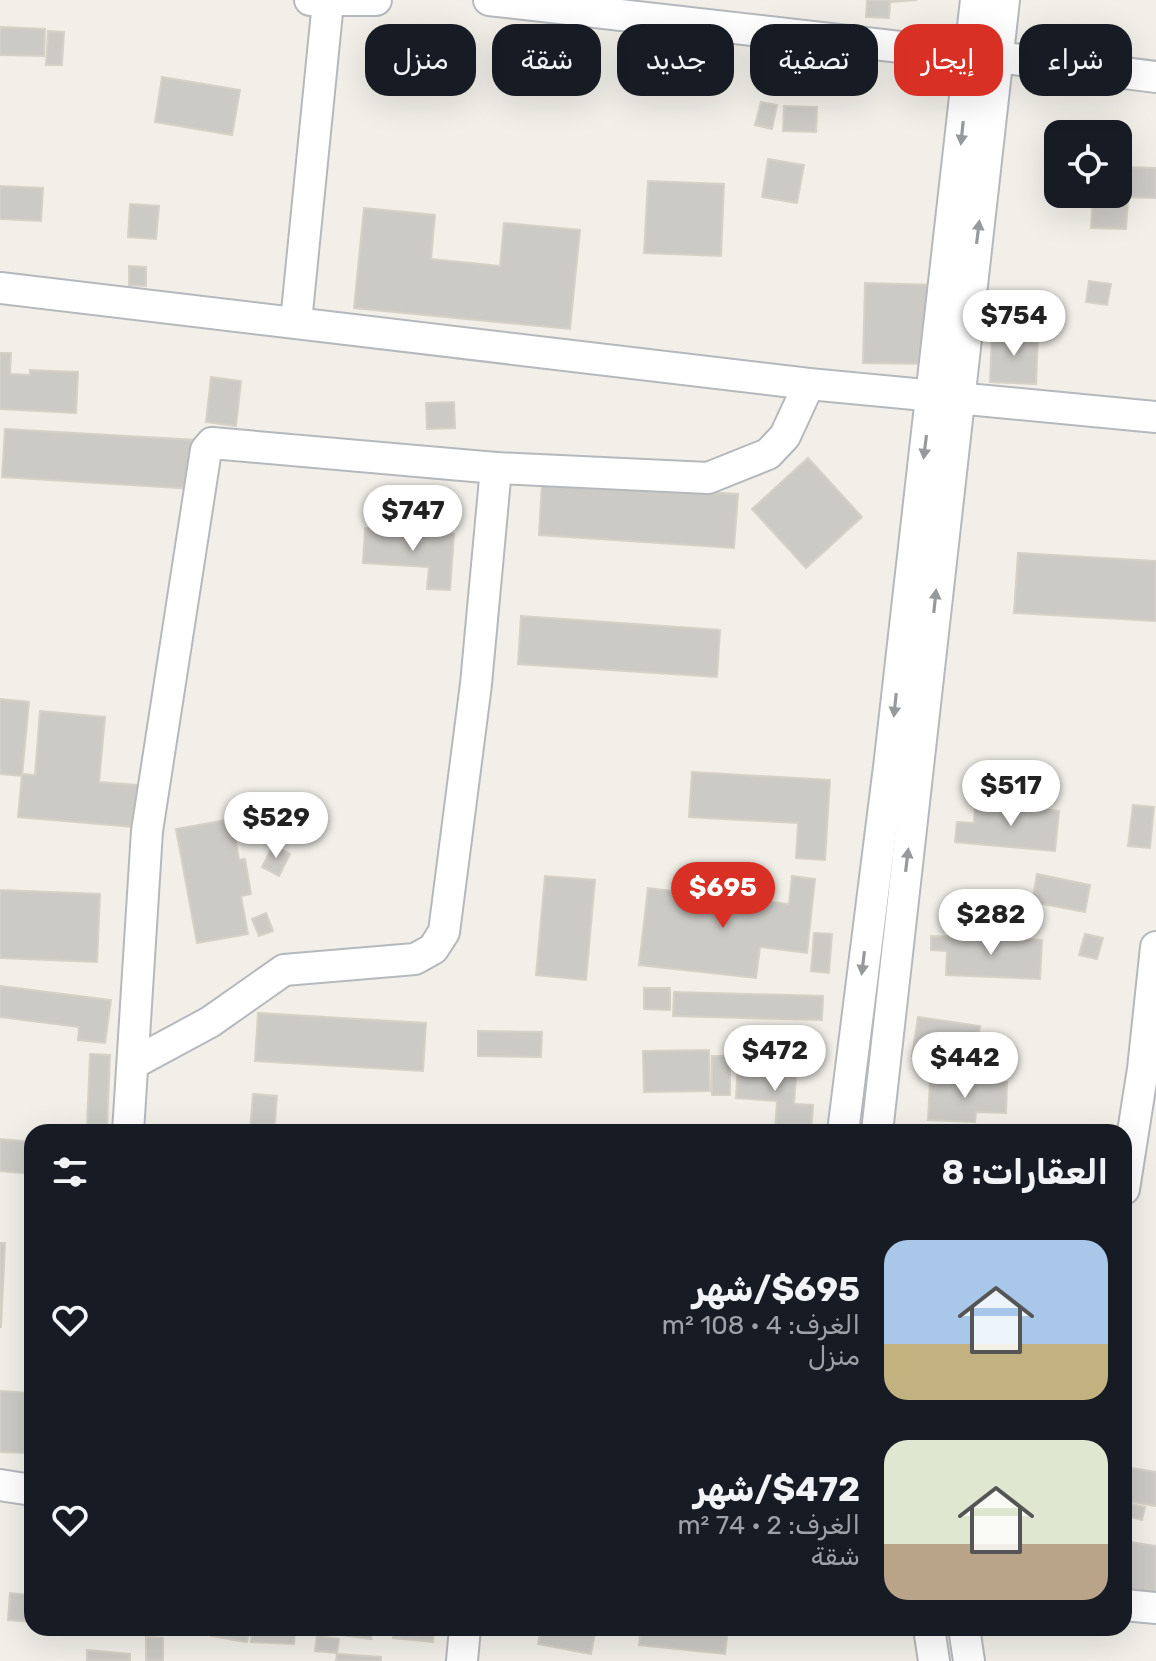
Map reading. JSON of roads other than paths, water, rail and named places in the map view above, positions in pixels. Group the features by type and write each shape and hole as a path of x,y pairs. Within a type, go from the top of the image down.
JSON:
{"street":[{"path":"296,322 319,1 376,0"},
{"path":"489,0 894,46"},
{"path":"976,0 979,24"},
{"path":"995,24 1004,0"},
{"path":"1003,58 1156,77"},
{"path":"878,1124 946,397 980,96"},
{"path":"0,288 809,384 1156,417"},
{"path":"129,1124 147,831 206,450 212,443 222,441 496,468 708,478 768,454 785,436 809,384"},
{"path":"844,1124 946,397"},
{"path":"134,1063 210,1022 284,970 415,959 433,949 444,932 476,684 496,468"},
{"path":"1132,1151 1149,1070 1156,947"},
{"path":"0,1485 24,1489"},
{"path":"1132,1606 1156,1608"},
{"path":"462,1661 464,1636"},
{"path":"930,1636 934,1661"},
{"path":"965,1636 969,1661"}]}
